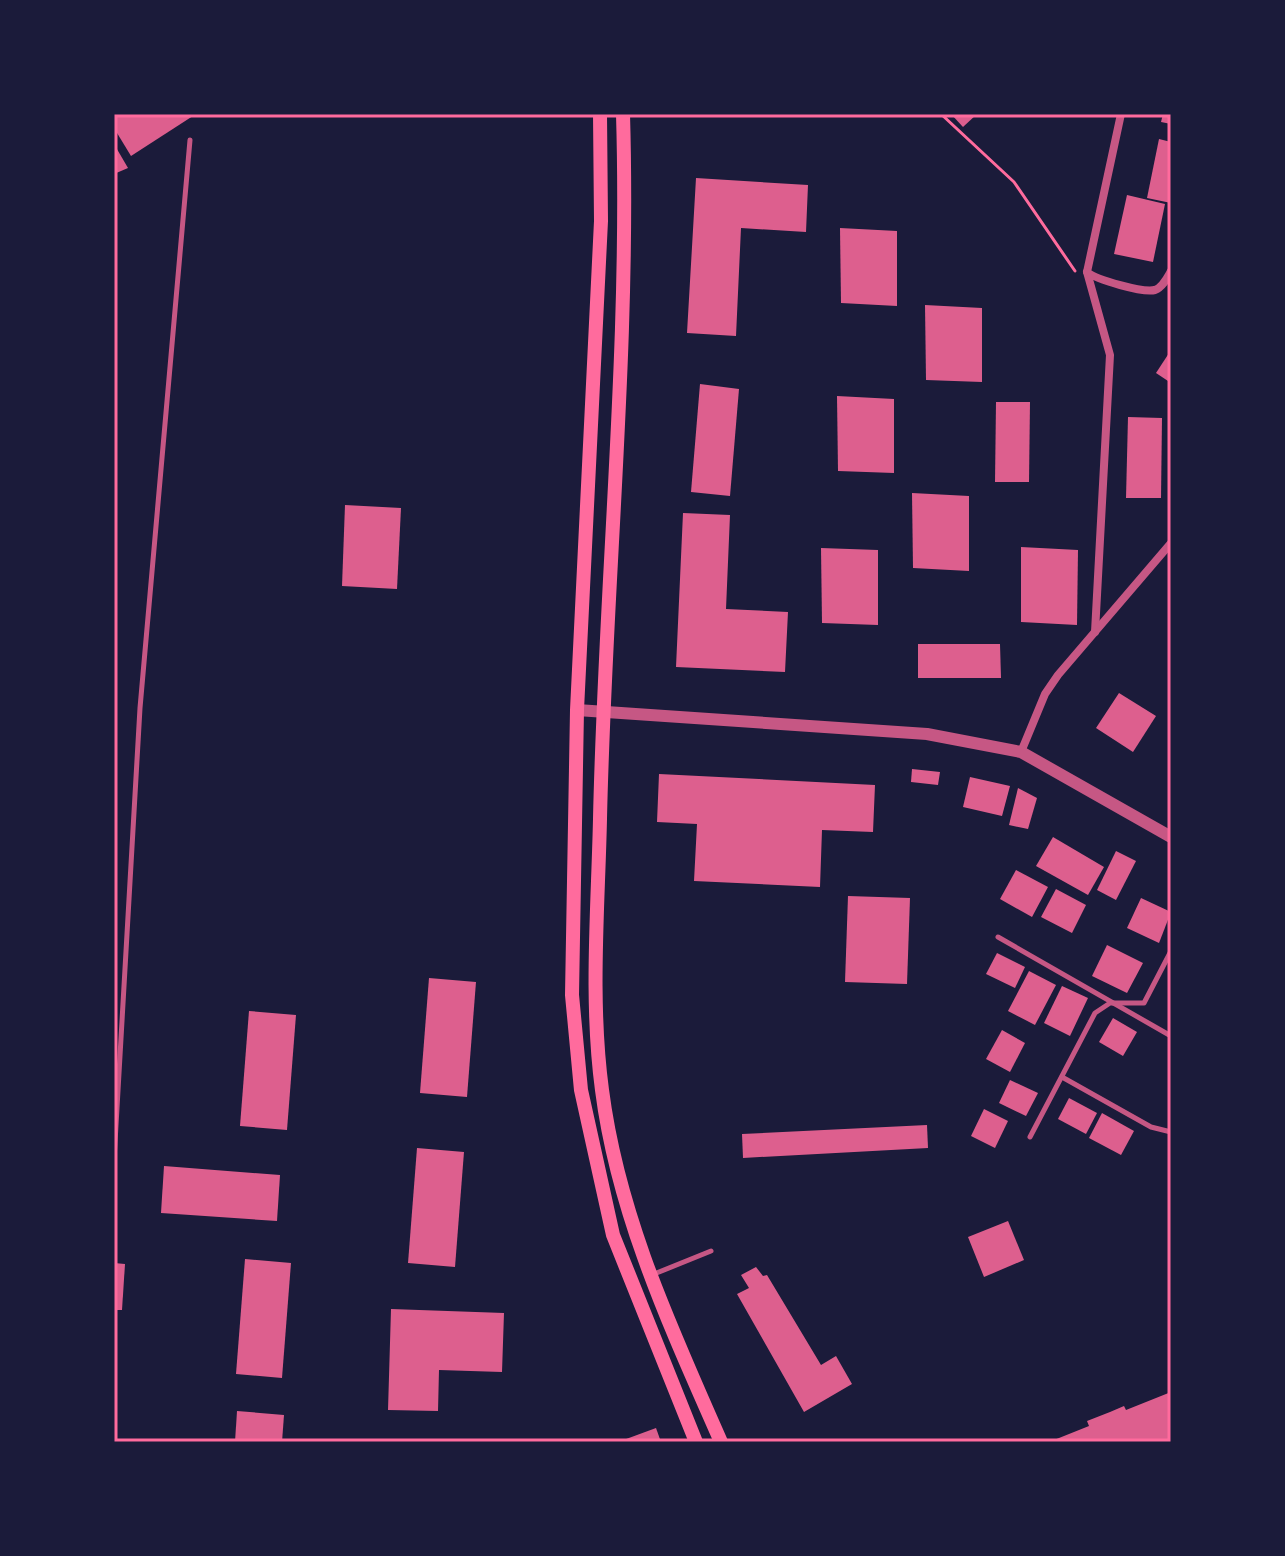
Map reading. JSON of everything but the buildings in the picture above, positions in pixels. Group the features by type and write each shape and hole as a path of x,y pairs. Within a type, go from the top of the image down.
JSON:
{"main road":[{"path":"600,114 601,221 577,710 572,995 581,1090 613,1235 696,1442"},
{"path":"623,114 626,223 602,713 595,1022 602,1091 614,1161 649,1276 721,1442"}],"street":[{"path":"1095,632 1110,355 1087,272 1121,114"},
{"path":"1087,272 1096,278 1149,290 1163,285 1171,271"},
{"path":"1021,752 1045,694 1171,543"},
{"path":"577,710 927,734 1021,752 1171,837"}],"lane":[{"path":"114,1160 140,708 190,140"},
{"path":"998,937 1171,1036"},
{"path":"1030,1137 1095,1013 1110,1003 1144,1003 1171,951"},
{"path":"1062,1077 1151,1127 1171,1132"},
{"path":"649,1276 711,1251"}],"path":[{"path":"941,114 1014,182 1075,271 1087,272"}]}
